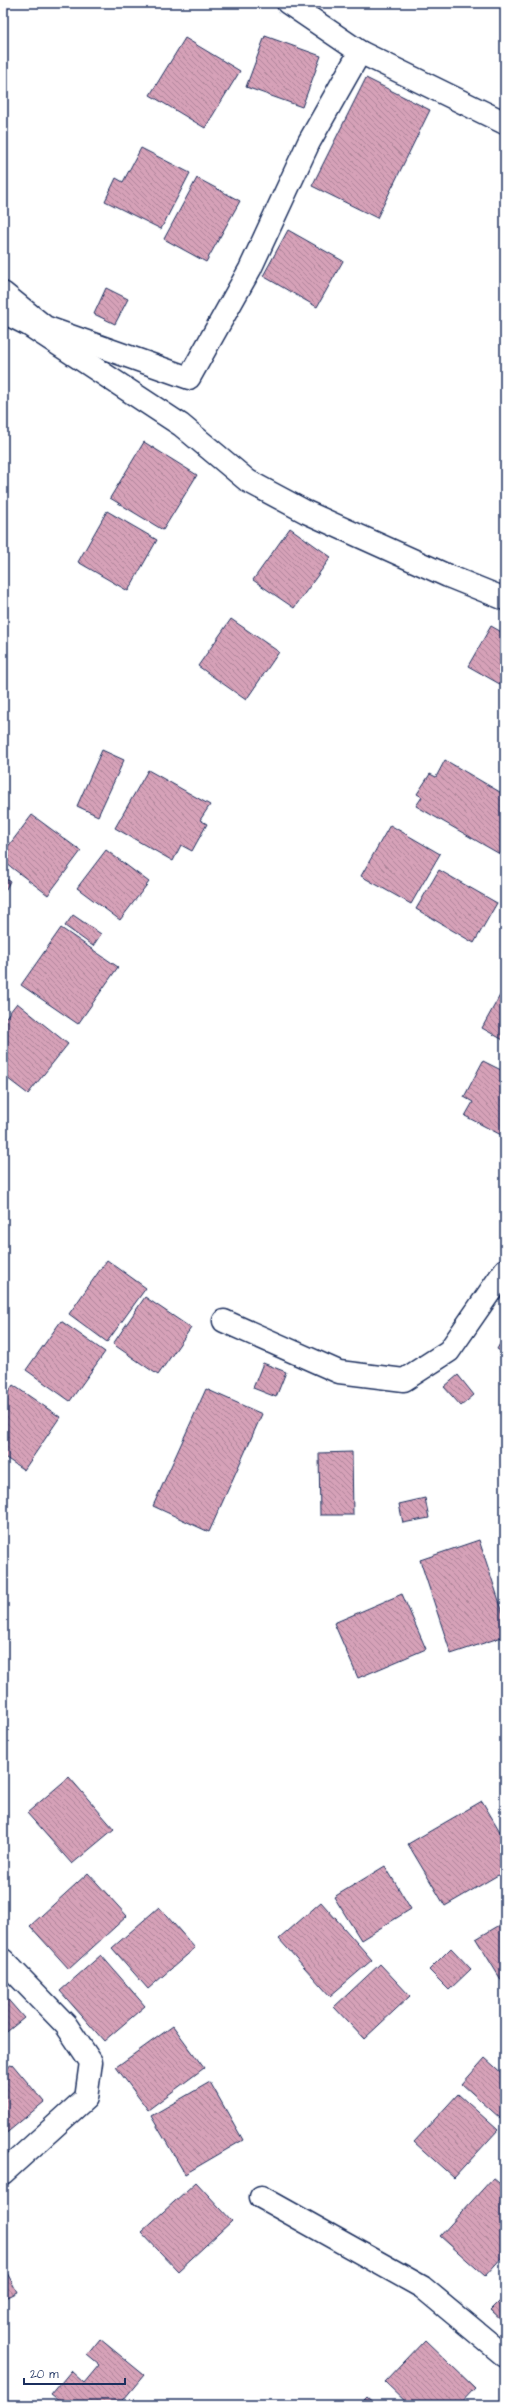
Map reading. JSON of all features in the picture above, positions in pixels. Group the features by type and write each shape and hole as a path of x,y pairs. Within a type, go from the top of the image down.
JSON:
{"street":[{"path":"288,3 360,52 505,123"},
{"path":"3,293 45,327 189,378 250,269 309,142 360,52"},
{"path":"3,312 30,325 181,425 248,481 306,512 448,576 505,599"},
{"path":"224,1321 339,1372 404,1380 449,1352 505,1270"},
{"path":"3,1960 66,2025 91,2062 86,2098 3,2173"},
{"path":"261,2197 422,2287 505,2356"}],"building":[{"path":"265,36 321,56 302,107 246,87"},
{"path":"185,38 240,71 205,128 150,95"},
{"path":"366,78 430,110 377,218 312,186"},
{"path":"141,148 190,173 161,229 105,201 116,178 123,182"},
{"path":"197,178 240,201 206,262 164,239"},
{"path":"288,230 343,261 317,307 263,276"},
{"path":"106,288 128,299 115,324 94,314"},
{"path":"144,442 197,475 163,530 110,498"},
{"path":"107,511 157,540 128,591 78,562"},
{"path":"290,528 331,557 294,608 253,580"},
{"path":"231,619 279,652 246,700 198,666"},
{"path":"491,626 505,634 505,687 468,666"},
{"path":"102,750 124,760 98,816 77,806"},
{"path":"445,760 505,795 505,857 416,806 422,797 417,794 430,774 436,777"},
{"path":"148,770 210,805 200,820 207,824 192,851 181,845 173,861 115,828"},
{"path":"32,815 81,851 48,895 3,861 3,853"},
{"path":"390,825 440,854 411,904 361,876"},
{"path":"106,850 149,882 120,920 77,888"},
{"path":"439,870 497,903 474,943 416,909"},
{"path":"3,878 10,881 3,895"},
{"path":"73,915 101,934 93,946 65,926"},
{"path":"61,928 118,967 78,1024 21,985"},
{"path":"505,938 505,948 501,946"},
{"path":"505,988 505,1041 482,1028"},
{"path":"17,1003 68,1044 28,1094 3,1075 3,1021"},
{"path":"483,1061 505,1072 505,1137 465,1116 473,1102 464,1097"},
{"path":"107,1260 146,1288 107,1342 69,1314"},
{"path":"145,1297 191,1328 158,1375 113,1344"},
{"path":"61,1321 105,1352 70,1401 26,1370"},
{"path":"505,1335 505,1354 497,1349"},
{"path":"263,1363 286,1372 276,1397 253,1388"},
{"path":"458,1375 474,1395 461,1406 444,1387"},
{"path":"13,1385 60,1417 24,1470 3,1456 3,1400"},
{"path":"206,1389 262,1414 209,1532 153,1506"},
{"path":"505,1434 505,1443 501,1438"},
{"path":"352,1452 353,1515 320,1515 319,1453"},
{"path":"425,1498 429,1518 403,1523 399,1504"},
{"path":"479,1540 505,1619 505,1636 451,1654 420,1560"},
{"path":"402,1594 426,1649 358,1678 334,1623"},
{"path":"69,1777 114,1829 72,1864 27,1813"},
{"path":"482,1801 505,1840 505,1871 445,1906 408,1844"},
{"path":"385,1866 411,1909 361,1940 334,1897"},
{"path":"88,1873 127,1916 69,1969 30,1926"},
{"path":"321,1902 372,1960 330,1996 279,1939"},
{"path":"159,1907 195,1948 148,1989 112,1948"},
{"path":"505,1922 505,1982 503,1983 476,1939"},
{"path":"451,1948 471,1969 449,1990 429,1970"},
{"path":"101,1955 145,2006 104,2041 60,1991"},
{"path":"380,1964 410,1996 364,2039 334,2007"},
{"path":"3,1994 24,2018 3,2035"},
{"path":"173,2026 204,2068 148,2110 116,2067"},
{"path":"485,2058 505,2076 505,2112 500,2118 462,2084"},
{"path":"12,2064 44,2102 3,2136 3,2071"},
{"path":"210,2082 243,2140 185,2174 151,2116"},
{"path":"458,2094 498,2130 454,2178 414,2142"},
{"path":"505,2162 505,2171 500,2167"},
{"path":"493,2178 505,2188 505,2254 485,2276 440,2236"},
{"path":"196,2182 232,2221 178,2271 141,2232"},
{"path":"3,2265 17,2292 3,2299"},
{"path":"505,2296 505,2323 491,2310"},
{"path":"100,2339 144,2375 119,2405 64,2405 51,2395 71,2371 84,2383 99,2365 87,2355"},
{"path":"425,2340 475,2388 459,2405 409,2405 385,2382"},
{"path":"367,2397 376,2405 359,2405"}]}
